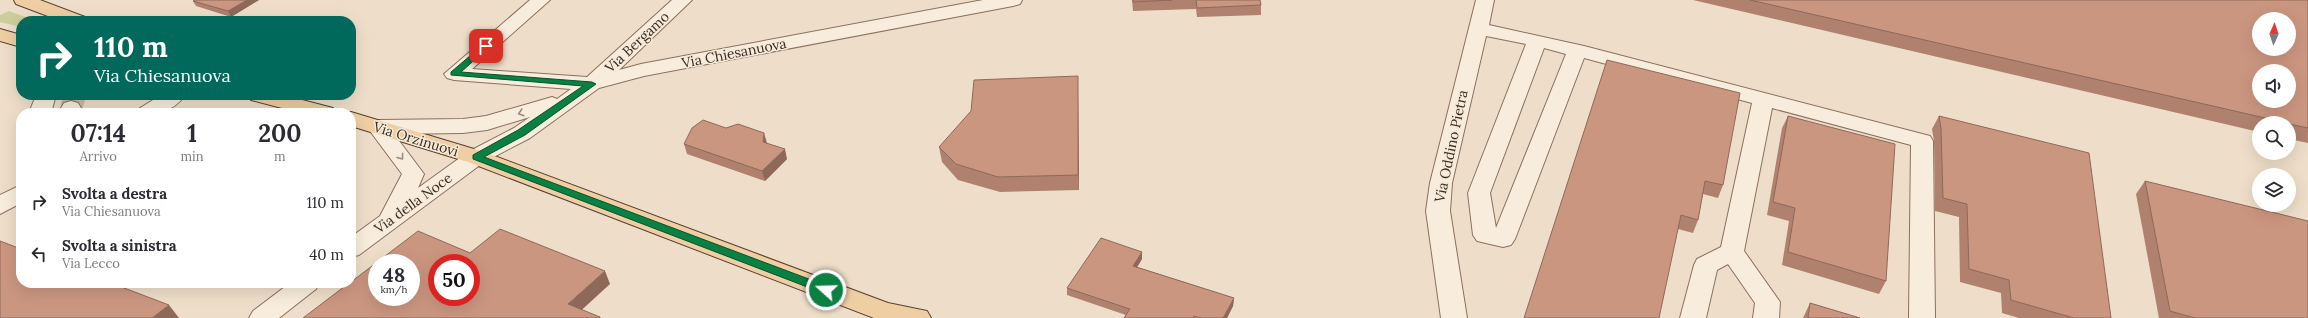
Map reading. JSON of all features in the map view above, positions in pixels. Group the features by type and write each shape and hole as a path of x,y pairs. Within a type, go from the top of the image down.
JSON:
{"main road":[{"path":"23,0 65,16"},
{"path":"0,36 16,40"},
{"path":"277,100 307,108"},
{"name":"Via Orzinuovi","path":"356,121 378,126 476,157 890,315 918,318"}],"street":[{"path":"541,0 454,74 592,84"},
{"name":"Via Bergamo","path":"592,84 683,0"},
{"name":"Via Chiesanuova","path":"476,157 522,132 592,84 641,70 1013,0"},
{"name":"Via Oddino Pietra","path":"1454,318 1438,211 1441,183 1485,0"},
{"path":"1478,29 1537,40 1577,50 1922,141 1922,318"},
{"path":"1537,40 1479,193 1485,235 1503,239 1577,50"},
{"path":"378,126 463,126 487,123 572,98"},
{"path":"1763,99 1732,252 1768,302 1766,318"},
{"path":"155,108 167,100"},
{"path":"378,126 413,174 405,194 386,222"},
{"name":"Via della Noce","path":"356,245 476,157"},
{"path":"0,206 16,196"},
{"path":"1693,318 1706,265 1732,252"},
{"path":"262,318 301,288"}],"green space":[{"path":"9,11 22,16 16,16 16,26 0,22 0,15"}],"building":[{"path":"247,0 228,11 193,1"},
{"path":"1133,0 1172,0 1133,2"},
{"path":"1196,0 1260,0 1261,5 1197,8"},
{"path":"1750,0 2308,0 2308,128 2296,125 2296,116 2256,116"},
{"path":"1607,60 1740,93 1723,185 1705,181 1698,220 1681,215 1659,318 1524,318"},
{"path":"1078,76 1078,175 998,177 956,164 939,147 971,111 974,80"},
{"path":"1788,116 1895,144 1886,281 1788,252 1795,208 1773,202"},
{"path":"1939,116 2089,153 2111,318 2074,318 2011,300 2009,280 1969,269 1967,204 1943,198 1941,128"},
{"path":"703,120 726,128 738,124 764,133 763,142 785,149 762,171 684,144 692,128"},
{"path":"2145,181 2252,207 2252,212 2271,212 2308,221 2308,318 2195,318 2170,311"},
{"path":"500,229 605,271 568,304 600,318 303,318 342,288 356,288 356,278 368,269 368,306 420,306 420,254 388,254 418,231 470,253"},
{"path":"1101,238 1142,252 1133,266 1234,298 1223,318 1201,318 1194,316 1193,318 1124,318 1130,309 1067,288"},
{"path":"0,241 16,247 16,288 124,288 169,305 152,318 0,318"},
{"path":"1810,303 1860,318 1808,318"}],"tunnel":[{"path":"71,108 73,100"}],"route":[{"path":"486,46 454,74 592,84 522,132 476,157 826,290"}]}
